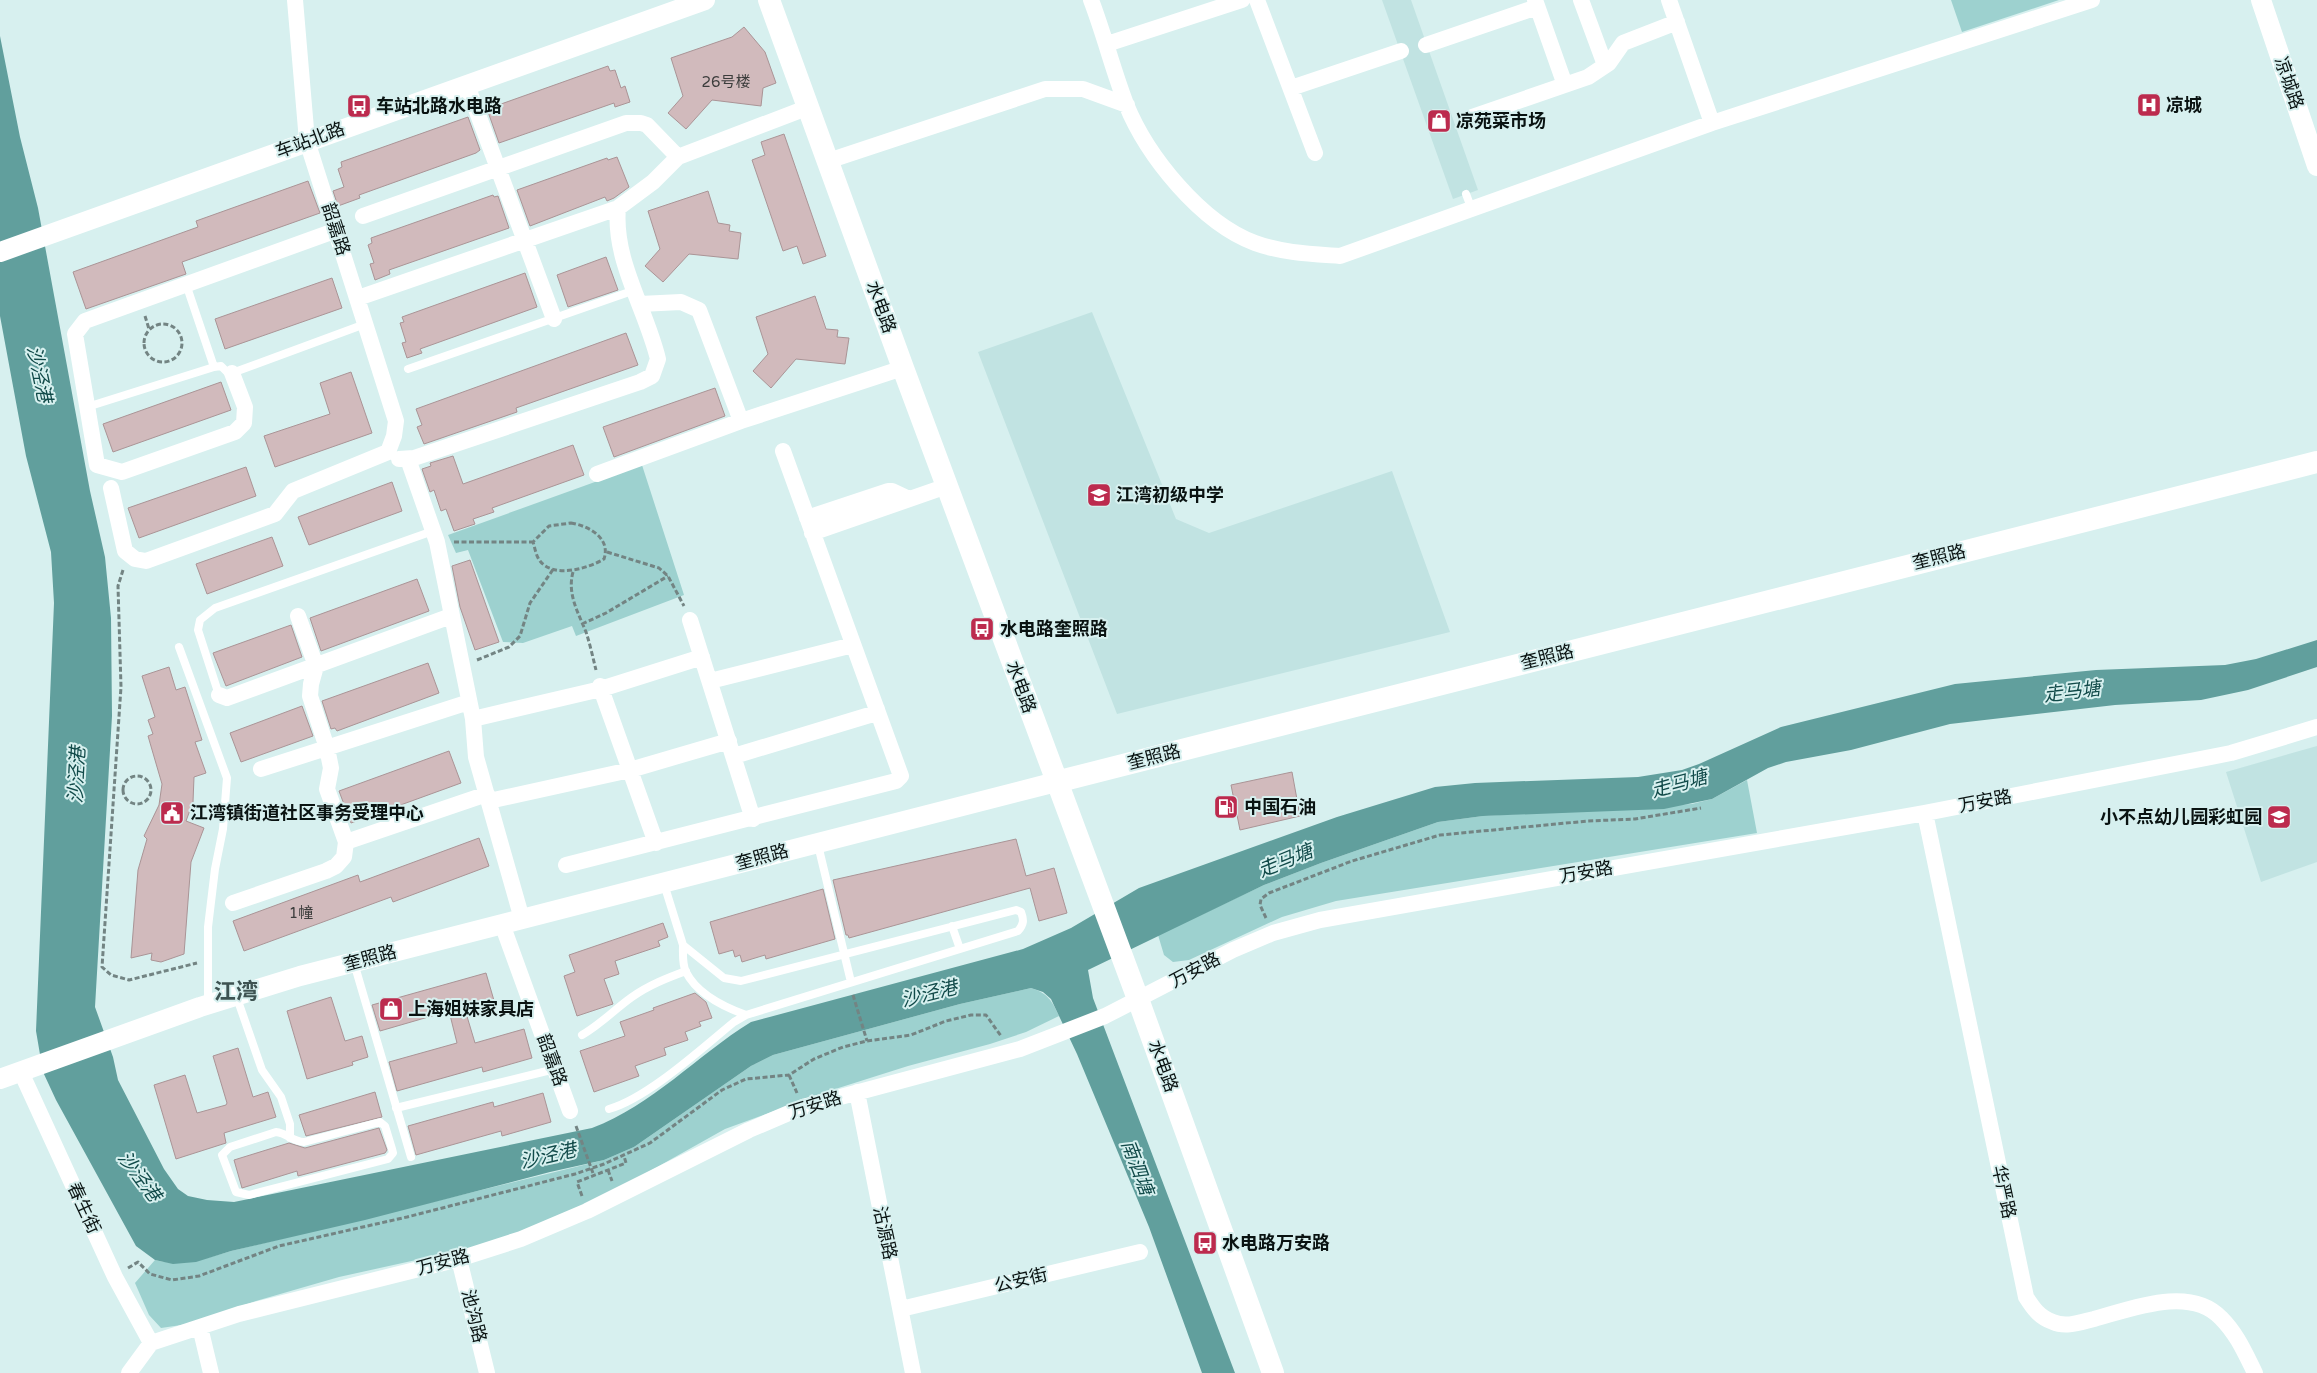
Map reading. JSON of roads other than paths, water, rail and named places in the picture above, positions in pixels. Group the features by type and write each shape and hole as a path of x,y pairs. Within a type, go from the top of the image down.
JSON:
{"main road":[{"name":"水电路","path":"769,0 1056,782 1125,962 1273,1373"},
{"name":"奎照路","path":"1056,782 2317,462"}],"street":[{"name":"韶嘉路","path":"295,0 307,141 337,230 396,421 394,436 388,452"},
{"name":"车站北路","path":"0,252 705,0"},
{"path":"1091,0 1127,105 1144,137 1192,200 1219,224 1254,243 1295,253 1340,256 1712,123 2092,0"},
{"path":"1107,44 1242,0"},
{"path":"1257,0 1315,153"},
{"path":"1581,0 1605,66"},
{"path":"1669,0 1712,123"},
{"name":"凉城路","path":"2261,0 2317,166"},
{"path":"1426,45 1536,4 1565,84"},
{"path":"1472,117 1588,77 1605,66 1623,43 1677,22"},
{"path":"1291,88 1400,51"},
{"path":"467,85 554,318"},
{"path":"828,161 1045,89 1083,88 1127,105"},
{"path":"358,298 618,208 653,182 678,157 809,107"},
{"path":"363,216 626,123 647,125 678,157"},
{"path":"111,488 125,551 135,559 146,561 275,514 293,491 388,452 400,460 408,459 640,382 652,376 658,359 621,251 616,228 618,208"},
{"path":"232,373 245,407 244,423 235,432 122,472 97,466 75,334 85,320 337,230"},
{"path":"637,297 681,302 699,310 741,421"},
{"path":"597,474 741,421 903,368"},
{"path":"566,865 896,782 901,776 783,452"},
{"path":"408,459 435,536 473,719 476,757 522,918"},
{"path":"810,526 888,491 909,499 947,486"},
{"path":"233,904 326,871 336,866 344,857 346,842 326,789 331,768 328,748 310,696 316,666 298,616"},
{"path":"219,695 227,698 451,616"},
{"path":"690,620 753,819"},
{"path":"710,681 853,645"},
{"path":"473,719 600,688 702,657"},
{"path":"600,688 656,843"},
{"path":"261,769 468,702"},
{"path":"346,842 488,798 732,748 874,714 877,710"},
{"name":"万安路","path":"151,1343 239,1314 459,1259 556,1225 749,1130 794,1111 857,1092 1009,1052 1054,1037 1105,1016 1233,950 1273,933 1320,920 1925,813 2230,753 2317,727"},
{"name":"奎照路","path":"0,1080 208,1004 354,961 1056,782"},
{"name":"华严路","path":"1925,813 2026,1297 2037,1314 2054,1323 2074,1324 2160,1301 2194,1302 2220,1316 2240,1342 2255,1373"},
{"name":"韶嘉路","path":"502,924 573,1119"},
{"name":"春生街","path":"30,1069 115,1277 151,1343"},
{"name":"沽源路","path":"857,1092 913,1373"},
{"name":"公安街","path":"901,1309 1140,1252"},
{"name":"池沟路","path":"459,1259 487,1373"},
{"path":"200,1327 211,1373"},
{"path":"129,1373 151,1343"}],"lane":[{"path":"1466,194 1472,210"},
{"path":"186,284 214,367"},
{"path":"408,369 554,318 637,297"},
{"path":"87,407 214,367 221,366 232,373 366,324"},
{"path":"219,695 198,630 200,620 215,608 435,536"},
{"path":"179,648 227,778 223,829 215,869 208,927 208,1004"},
{"path":"818,843 851,982"},
{"path":"664,883 683,944 686,971 696,985 724,1007 746,1015"},
{"path":"609,1110 618,1107 655,1084 734,1022 746,1015 1018,931 1023,925 1024,918 1021,912 1016,910 741,981 724,978 683,944"},
{"path":"952,926 960,949"},
{"path":"354,961 411,1157"},
{"path":"582,1035 601,1024 632,997 656,982 686,971"},
{"path":"236,996 262,1070 281,1097 290,1124 290,1138"},
{"path":"396,1108 555,1069"},
{"path":"380,1122 385,1126 393,1153 388,1159 299,1183 249,1195 236,1192 222,1155 230,1147 276,1132 290,1138 298,1142 304,1142 380,1122"}],"water":[{"path":"0,36 20,137 38,208 90,491 105,557 111,618 112,716 95,1007 113,1057 118,1080 164,1169 178,1189 188,1196 207,1200 234,1202 592,1128 635,1107 751,1022 1023,949 1071,928 1139,888 1337,817 1435,787 1475,783 1638,777 1682,770 1781,727 1955,684 2096,670 2225,665 2256,659 2317,640 2317,667 2248,690 2201,700 2115,705 1950,724 1851,750 1786,762 1768,768 1712,799 1664,809 1483,816 1438,822 1264,885 1088,970 1093,998 1235,1373 1202,1373 1149,1227 1077,1054 1051,999 1043,992 1031,988 960,1004 773,1055 751,1066 634,1147 604,1160 550,1172 365,1220 231,1251 196,1262 173,1264 155,1260 136,1246 56,1100 43,1072 36,1031 54,603 51,552 26,456 0,316"}],"place":[{"name":"凉城","path":"2149,105"},
{"name":"车站北路水电路","path":"359,106"},
{"name":"凉苑菜市场","path":"1439,121"},
{"name":"江湾初级中学","path":"1099,495"},
{"name":"水电路奎照路","path":"982,629"},
{"name":"中国石油","path":"1226,807"},
{"name":"江湾镇街道社区事务受理中心","path":"172,813"},
{"name":"小不点幼儿园彩虹园","path":"2279,817"},
{"name":"上海姐妹家具店","path":"391,1009"},
{"name":"水电路万安路","path":"1205,1243"}],"district":[{"name":"江湾","path":"236,991"}],"water label":[{"name":"沙泾港","path":"40,374"},
{"name":"走马塘","path":"2072,691"},
{"name":"沙泾港","path":"76,775"},
{"name":"走马塘","path":"1679,783"},
{"name":"走马塘","path":"1285,860"},
{"name":"沙泾港","path":"929,993"},
{"name":"沙泾港","path":"548,1155"},
{"name":"南泗塘","path":"1138,1167"},
{"name":"沙泾港","path":"140,1176"}]}
